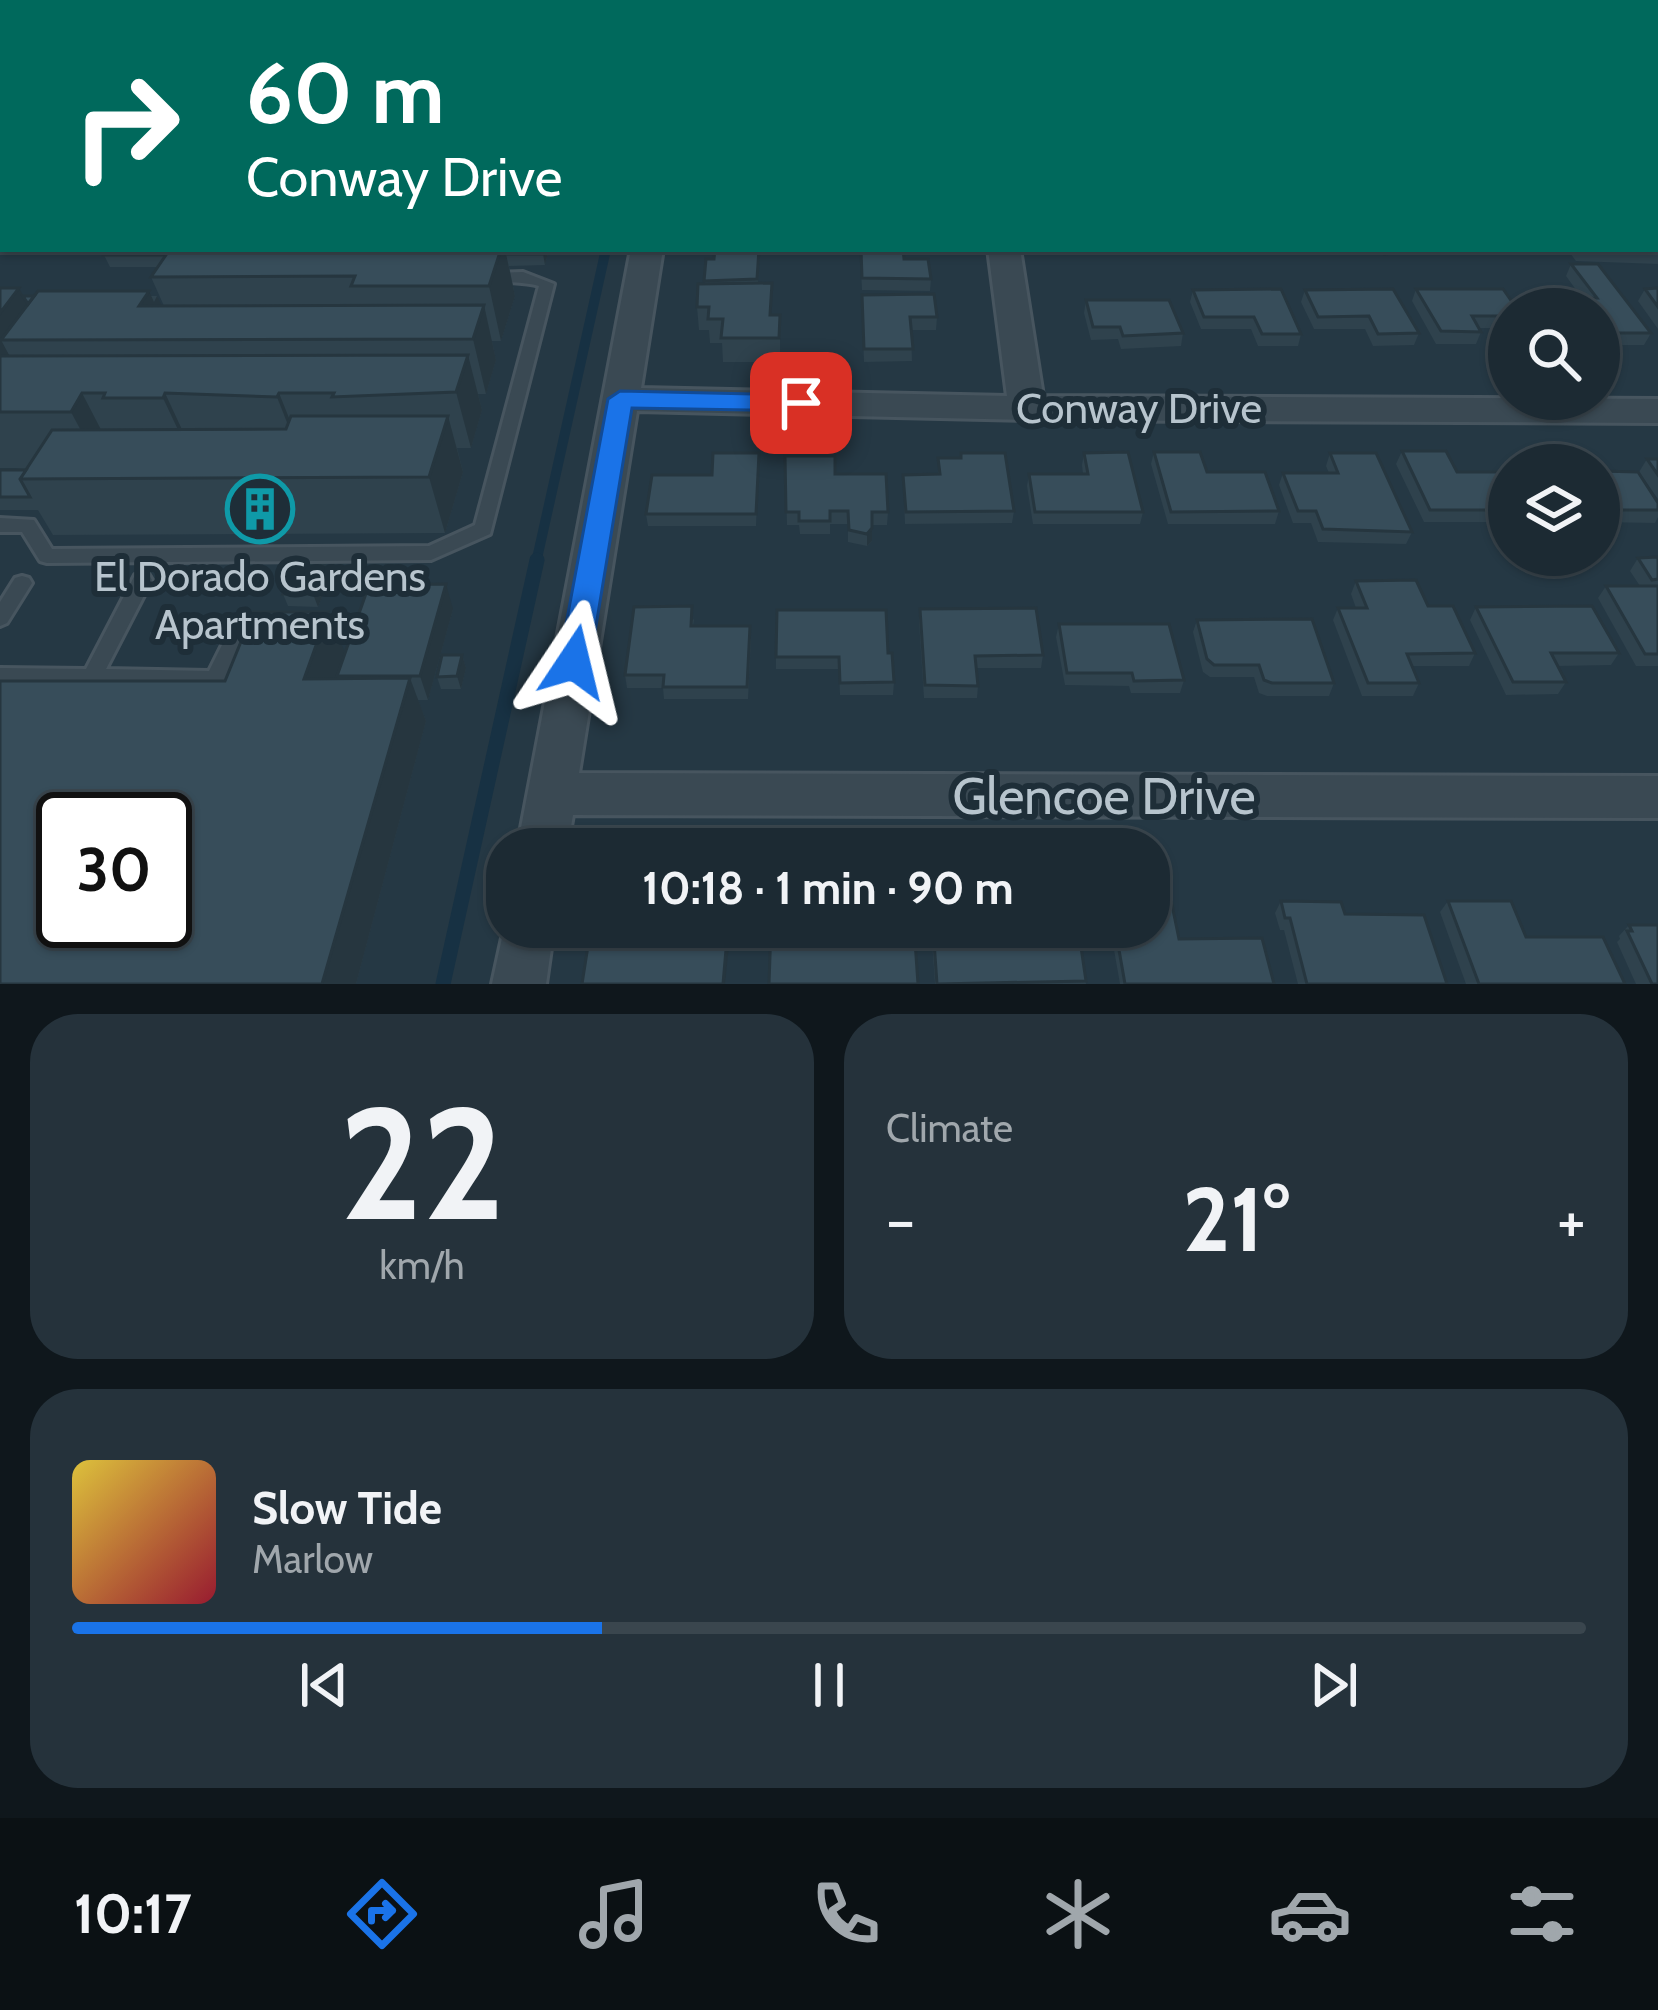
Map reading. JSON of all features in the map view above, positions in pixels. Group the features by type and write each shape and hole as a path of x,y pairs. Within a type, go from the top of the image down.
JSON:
{"street":[{"path":"545,828 646,252"},
{"path":"1004,252 1028,408"},
{"name":"Conway Drive","path":"620,399 1028,408 1658,411"},
{"name":"Glencoe Drive","path":"551,794 1658,797"},
{"path":"518,984 524,948"}],"lane":[{"path":"0,525 27,525 46,556 431,553 483,529 548,284 523,276 477,277"},
{"path":"92,677 142,580"},
{"path":"0,618 22,583"},
{"path":"0,676 215,679 241,626 356,627"}],"building":[{"path":"106,252 168,252 166,255 104,255"},
{"path":"168,252 500,252 489,286 351,286 355,276 151,277"},
{"path":"715,252 759,252 757,279 704,281 706,259 714,259"},
{"path":"861,252 903,252 904,259 928,259 931,279 862,278"},
{"path":"1571,264 1598,264 1616,288 1589,288"},
{"path":"772,283 770,315 780,315 779,338 721,338 723,319 708,319 709,307 697,307 698,284"},
{"path":"0,288 19,288 0,313"},
{"path":"1658,288 1658,307 1645,289"},
{"path":"1281,289 1301,334 1262,334 1254,317 1204,317 1193,290"},
{"path":"1393,289 1419,333 1378,334 1369,316 1318,317 1305,290"},
{"path":"1416,289 1488,289 1488,316 1472,316 1481,332 1441,331"},
{"path":"38,291 149,291 139,306 484,305 473,339 1,340"},
{"path":"1620,293 1651,333 1620,333"},
{"path":"934,294 937,317 910,317 913,349 864,349 862,295"},
{"path":"1086,300 1169,300 1183,333 1123,336 1120,327 1093,327"},
{"path":"468,355 456,392 332,397 334,393 279,393 277,397 165,393 163,398 103,398 105,393 82,393 71,412 0,412 0,356"},
{"path":"291,416 448,416 429,477 20,479 52,430 286,429"},
{"path":"1402,451 1446,451 1457,472 1488,472 1488,510 1430,510"},
{"path":"1128,452 1143,512 1035,512 1029,474 1088,474 1084,453"},
{"path":"1154,452 1200,452 1207,472 1265,472 1279,511 1171,512"},
{"path":"713,453 759,453 756,514 646,514 652,475 712,475"},
{"path":"961,453 1005,453 1014,511 906,512 903,475 940,474 938,458 961,458"},
{"path":"1330,453 1376,453 1412,532 1323,529 1316,511 1298,511 1283,473 1338,473"},
{"path":"785,456 835,456 835,474 886,474 888,512 872,512 867,534 849,530 848,511 830,511 830,521 799,521 799,512 786,512"},
{"path":"0,470 26,470 20,479 30,497 0,497"},
{"path":"1620,472 1638,472 1658,510 1620,510"},
{"path":"1658,557 1658,579 1652,580 1638,558"},
{"path":"294,566 324,566 313,594 283,594"},
{"path":"1416,580 1428,606 1453,606 1475,653 1407,654 1419,683 1368,683 1338,608 1367,608 1356,581"},
{"path":"446,584 420,676 337,676 369,585"},
{"path":"1606,586 1658,586 1658,654 1645,654"},
{"path":"692,606 691,626 750,626 747,687 663,687 664,675 625,675 634,607"},
{"path":"1592,606 1619,653 1551,653 1566,682 1513,682 1476,607"},
{"path":"1036,608 1043,655 975,656 978,686 925,685 920,609"},
{"path":"777,610 886,610 894,682 840,683 839,657 776,657"},
{"path":"253,612 328,612 304,679 410,678 322,984 0,984 0,681 225,681"},
{"path":"1312,619 1334,683 1272,683 1264,680 1259,665 1214,665 1207,659 1197,620"},
{"path":"1059,624 1169,624 1184,680 1134,681 1132,673 1067,673"},
{"path":"442,655 462,655 457,676 437,677"},
{"path":"1171,900 1179,939 1262,938 1274,984 1125,984 1119,948 1170,948"},
{"path":"1281,901 1341,902 1345,914 1424,915 1447,984 1307,984"},
{"path":"1448,901 1511,901 1526,937 1603,937 1625,984 1479,984"},
{"path":"1629,925 1658,925 1658,984 1652,984 1627,931 1632,931"},
{"path":"588,948 726,948 723,984 582,984"},
{"path":"770,948 915,948 918,984 769,984"},
{"path":"934,948 1081,948 1086,981 937,984"}],"waterway":[{"path":"536,563 605,252"},
{"path":"443,984 537,560"}],"place":[{"name":"El Dorado Gardens Apartments","path":"260,509"}],"route":[{"path":"574,662 620,399 801,403"}]}
